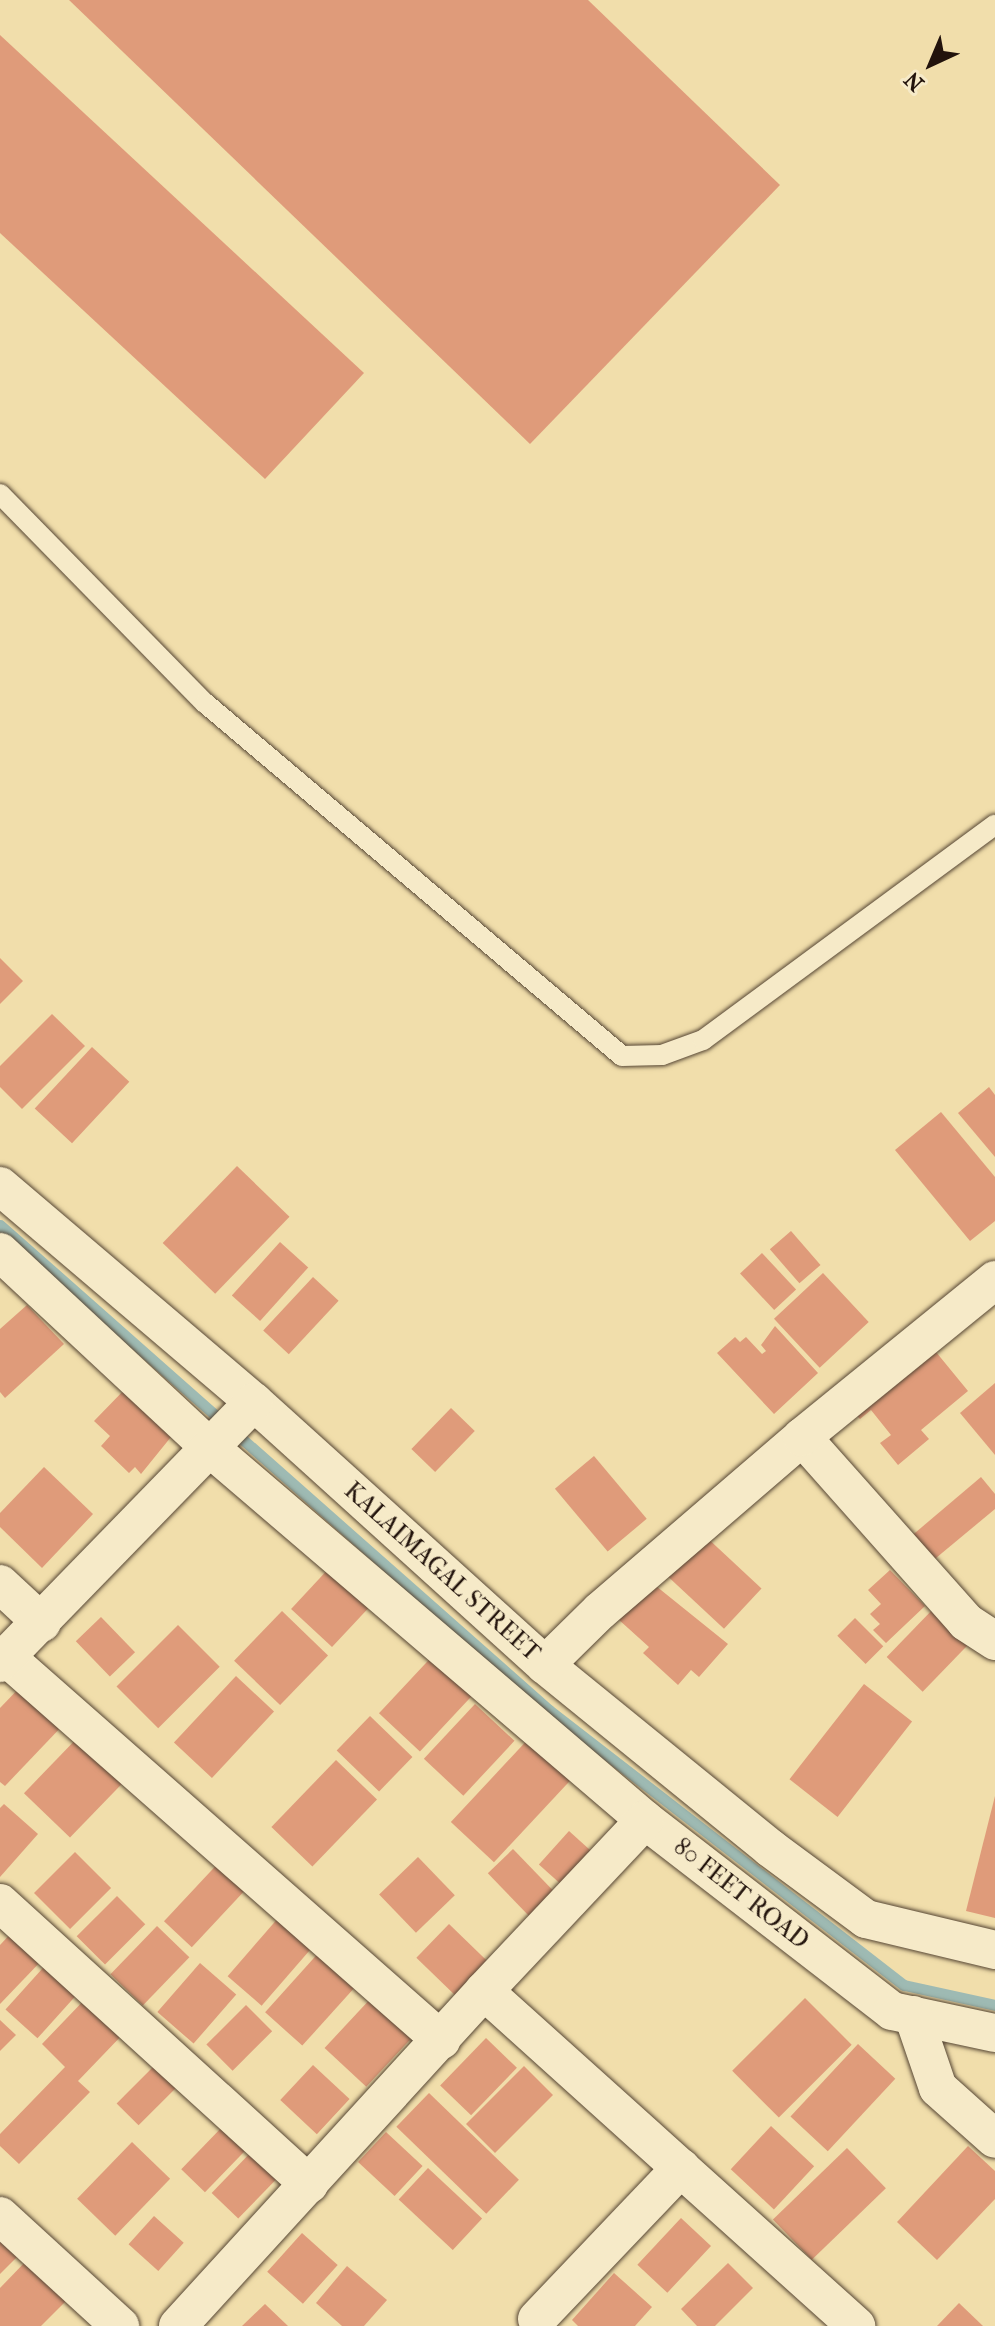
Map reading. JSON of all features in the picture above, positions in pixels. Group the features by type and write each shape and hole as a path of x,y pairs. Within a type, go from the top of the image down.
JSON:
{"street":[{"name":"KALAIMAGAL STREET","path":"0,1186 545,1665 600,1611 802,1437 990,1293"},
{"path":"0,1252 212,1445"},
{"path":"250,1406 3,1660 441,2040"},
{"path":"802,1437 966,1622 995,1641"},
{"name":"80 FEET ROAD","path":"212,1445 645,1820 892,2011 995,2033"},
{"path":"0,1584 42,1623"},
{"path":"545,1665 770,1848 866,1919 995,1950"},
{"path":"178,2326 645,1820"},
{"path":"0,1903 309,2184"},
{"path":"484,1991 856,2326"},
{"path":"913,2015 938,2088 995,2139"},
{"path":"537,2324 681,2168"},
{"path":"0,2216 120,2326"}],"lane":[{"path":"0,494 205,703 622,1056 662,1055 703,1040 995,825"}],"building":[{"path":"69,0 588,0 780,185 530,444"},
{"path":"0,35 364,373 265,479 0,233"},
{"path":"0,958 23,981 0,1004"},
{"path":"52,1014 85,1046 22,1109 0,1087 0,1066"},
{"path":"92,1047 129,1082 72,1143 35,1108"},
{"path":"989,1087 995,1095 995,1157 958,1113"},
{"path":"941,1112 995,1177 995,1221 970,1241 895,1150"},
{"path":"237,1166 290,1217 215,1294 163,1243"},
{"path":"791,1231 821,1265 799,1283 770,1249"},
{"path":"280,1242 308,1267 260,1321 232,1296"},
{"path":"762,1253 796,1290 774,1310 740,1273"},
{"path":"823,1273 869,1322 820,1368 774,1319"},
{"path":"313,1277 339,1301 289,1354 263,1330"},
{"path":"27,1305 64,1344 5,1398 0,1392 0,1329"},
{"path":"775,1326 818,1373 774,1414 717,1353 735,1337 740,1342 746,1337 762,1354 766,1351 761,1345"},
{"path":"927,1341 968,1391 921,1430 929,1439 898,1465 880,1443 891,1435 871,1410 860,1419 848,1406"},
{"path":"995,1383 995,1455 960,1413"},
{"path":"128,1386 175,1432 141,1474 135,1467 129,1473 101,1446 110,1436 94,1421"},
{"path":"451,1408 475,1431 435,1472 411,1449"},
{"path":"594,1456 647,1519 608,1552 555,1489"},
{"path":"44,1467 93,1514 42,1568 0,1527 0,1513"},
{"path":"981,1477 995,1494 995,1509 930,1563 909,1538"},
{"path":"703,1534 762,1589 724,1629 665,1574"},
{"path":"332,1565 373,1603 332,1647 291,1609"},
{"path":"890,1570 925,1606 886,1643 873,1630 880,1624 870,1614 881,1604 868,1590"},
{"path":"651,1582 728,1644 699,1677 691,1670 678,1685 643,1653 649,1647 618,1619"},
{"path":"936,1606 972,1641 923,1692 887,1657"},
{"path":"282,1611 328,1655 280,1705 234,1661"},
{"path":"101,1617 135,1652 110,1677 76,1641"},
{"path":"855,1618 883,1646 866,1664 837,1636"},
{"path":"178,1625 220,1667 158,1728 116,1687"},
{"path":"439,1649 480,1687 420,1752 379,1713"},
{"path":"236,1676 274,1711 212,1778 174,1743"},
{"path":"24,1683 65,1723 5,1786 0,1782 0,1708"},
{"path":"864,1684 912,1722 838,1817 790,1779"},
{"path":"475,1704 514,1741 463,1796 424,1759"},
{"path":"370,1716 412,1757 379,1792 337,1751"},
{"path":"83,1732 129,1776 70,1838 24,1793"},
{"path":"532,1735 575,1775 494,1862 451,1822"},
{"path":"336,1760 377,1800 312,1866 271,1827"},
{"path":"995,1796 995,1918 966,1911"},
{"path":"4,1804 38,1834 0,1877 0,1808"},
{"path":"569,1831 597,1856 567,1890 539,1864"},
{"path":"513,1849 554,1891 529,1916 488,1873"},
{"path":"75,1852 111,1888 70,1929 34,1893"},
{"path":"224,1857 252,1883 192,1947 164,1921"},
{"path":"418,1857 455,1895 416,1933 379,1895"},
{"path":"117,1896 145,1924 105,1965 77,1936"},
{"path":"286,1909 320,1939 262,2006 228,1976"},
{"path":"449,1924 496,1969 463,2003 416,1958"},
{"path":"157,1926 189,1957 143,2005 110,1974"},
{"path":"15,1929 45,1957 0,2004 0,1945"},
{"path":"322,1949 359,1982 302,2046 265,2012"},
{"path":"51,1959 83,1988 37,2038 5,2010"},
{"path":"200,1963 236,1994 194,2044 157,2012"},
{"path":"89,1995 126,2031 78,2081 90,2092 19,2164 0,2146 0,2134 65,2067 42,2044"},
{"path":"373,1996 415,2035 366,2087 325,2048"},
{"path":"805,1998 852,2045 779,2118 732,2071"},
{"path":"246,2005 272,2031 233,2071 206,2045"},
{"path":"0,2020 16,2035 0,2051"},
{"path":"486,2038 517,2068 471,2115 440,2085"},
{"path":"858,2044 895,2079 828,2151 790,2116"},
{"path":"164,2056 186,2078 139,2125 117,2103"},
{"path":"313,2065 350,2099 317,2134 280,2100"},
{"path":"524,2066 553,2095 495,2153 466,2124"},
{"path":"429,2093 519,2180 486,2214 396,2127"},
{"path":"225,2124 249,2147 205,2192 181,2169"},
{"path":"771,2126 814,2166 774,2209 731,2169"},
{"path":"386,2132 423,2166 395,2196 358,2162"},
{"path":"132,2142 170,2179 115,2236 77,2199"},
{"path":"968,2146 995,2171 995,2199 937,2260 897,2222"},
{"path":"847,2148 886,2188 812,2260 773,2220"},
{"path":"254,2149 281,2175 238,2219 212,2193"},
{"path":"428,2168 482,2218 453,2250 399,2199"},
{"path":"154,2216 184,2243 158,2271 129,2244"},
{"path":"681,2218 711,2246 667,2293 637,2265"},
{"path":"302,2233 338,2265 303,2304 267,2272"},
{"path":"0,2235 20,2254 0,2274"},
{"path":"29,2258 69,2298 41,2326 0,2326 0,2288"},
{"path":"728,2263 753,2288 715,2326 697,2326 681,2309"},
{"path":"347,2266 387,2300 364,2326 342,2326 316,2303"},
{"path":"614,2273 652,2307 635,2326 578,2326 572,2320"},
{"path":"959,2303 983,2326 937,2326"},
{"path":"265,2304 288,2326 242,2326"}],"waterway":[{"path":"0,1225 549,1710 904,1985 995,2005"}]}
